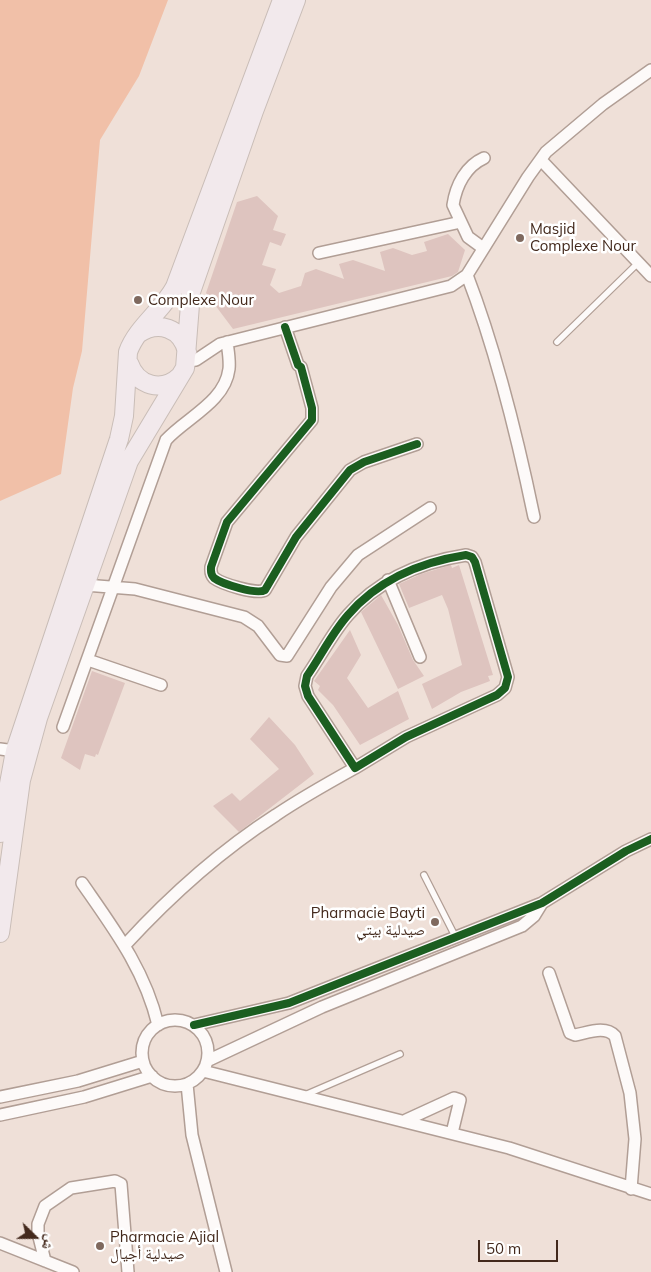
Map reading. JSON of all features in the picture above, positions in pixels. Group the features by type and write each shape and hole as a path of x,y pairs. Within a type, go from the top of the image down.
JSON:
{"main road":[{"path":"0,833 7,750 119,439 124,416 129,362 128,352 132,342 175,287 282,0"},
{"path":"0,933 18,794 26,758 129,461 185,363 191,292 254,111 296,0"},
{"path":"129,362 135,376 141,381 155,386 169,384 185,363 180,336 169,328 150,328 138,334"}],"street":[{"path":"185,363 196,360 220,344 451,286 467,275 541,160 559,139 603,104 651,70"},
{"path":"483,248 468,237 453,205 454,198 467,170 473,163 484,158"},
{"path":"541,160 651,276"},
{"path":"319,253 461,222"},
{"path":"467,275 491,344 522,460 534,517"},
{"path":"290,326 303,364 301,367 312,408 312,420 227,522 211,566 214,578 254,592 265,590 296,537 350,470 364,462 417,444"},
{"path":"63,727 166,440 176,429 211,403 225,380 229,369 227,342"},
{"path":"85,584 135,589 244,617 258,626 280,655 287,656 331,587 358,555 430,508"},
{"path":"125,945 165,903 207,866 275,815 355,768 406,737 502,692 508,683 476,565 472,557 466,555 443,559 388,580 360,602 347,616 306,680 308,696 355,768"},
{"path":"388,580 420,658"},
{"path":"88,660 161,685"},
{"path":"542,902 534,916 522,926 322,1007 205,1066 187,1084 167,1085 152,1076 143,1060 146,1038 158,1025 176,1020 194,1025 289,1003 542,902 626,851 651,839"},
{"path":"82,884 125,945 146,983 158,1025"},
{"path":"468,931 473,946"},
{"path":"549,973 570,1033 575,1036 604,1030 612,1032 615,1036 630,1093 635,1139 631,1189"},
{"path":"194,1025 206,1041 205,1066"},
{"path":"0,1098 78,1080 143,1060"},
{"path":"205,1066 306,1095 509,1148 651,1194"},
{"path":"0,1115 84,1097 152,1076"},
{"path":"187,1084 192,1135 226,1272"},
{"path":"406,1120 454,1098 458,1098 460,1100 452,1132"},
{"path":"45,1261 38,1234 38,1224 45,1206 61,1193 78,1185 115,1181 121,1184 128,1272"},
{"path":"0,1243 73,1272"}],"lane":[{"path":"557,342 638,263"},
{"path":"424,875 455,936"},
{"path":"306,1095 400,1054"}],"shaded area":[{"path":"0,0 168,0 139,76 100,140 82,351 73,388 61,474 0,501"}],"building":[{"path":"257,196 278,216 273,230 286,234 281,246 270,242 262,265 276,269 270,285 279,293 301,286 305,273 316,269 344,279 339,264 353,260 385,271 380,252 393,248 412,255 427,251 424,242 448,234 465,250 458,272 452,276 233,329 206,293 237,202"},
{"path":"451,565 452,568 459,565 493,675 488,676 490,681 461,692 432,709 422,684 462,665 448,609 442,595 409,608 399,584 421,574"},
{"path":"381,595 398,625 413,660 424,676 398,689 361,612"},
{"path":"350,630 361,655 347,678 368,708 398,691 409,719 360,745 333,705 318,690 320,686 314,681"},
{"path":"92,671 125,683 98,755 96,754 95,757 85,754 80,770 61,758"},
{"path":"269,717 295,745 314,774 239,832 213,806 232,793 240,801 279,769 250,739"}],"cycle path":[{"path":"285,327 298,365 301,367 312,408 312,420 227,522 211,567 211,574 214,578 240,588 255,591 265,590 296,537 350,470 364,462 417,444"},
{"path":"466,555 472,557 475,562 508,677 505,688 497,695 406,737 355,768 308,696 305,686 307,676 342,622 373,592 401,574 433,562 466,555"},
{"path":"194,1025 289,1003 542,903 626,851 651,839"}],"place":[{"name":"Masjid Complexe Nour","path":"520,238"},
{"name":"Complexe Nour","path":"138,300"},
{"name":"Pharmacie Bayti صيدلية بيتي","path":"435,922"},
{"name":"Pharmacie Ajial صيدلية أجيال","path":"100,1246"}]}
